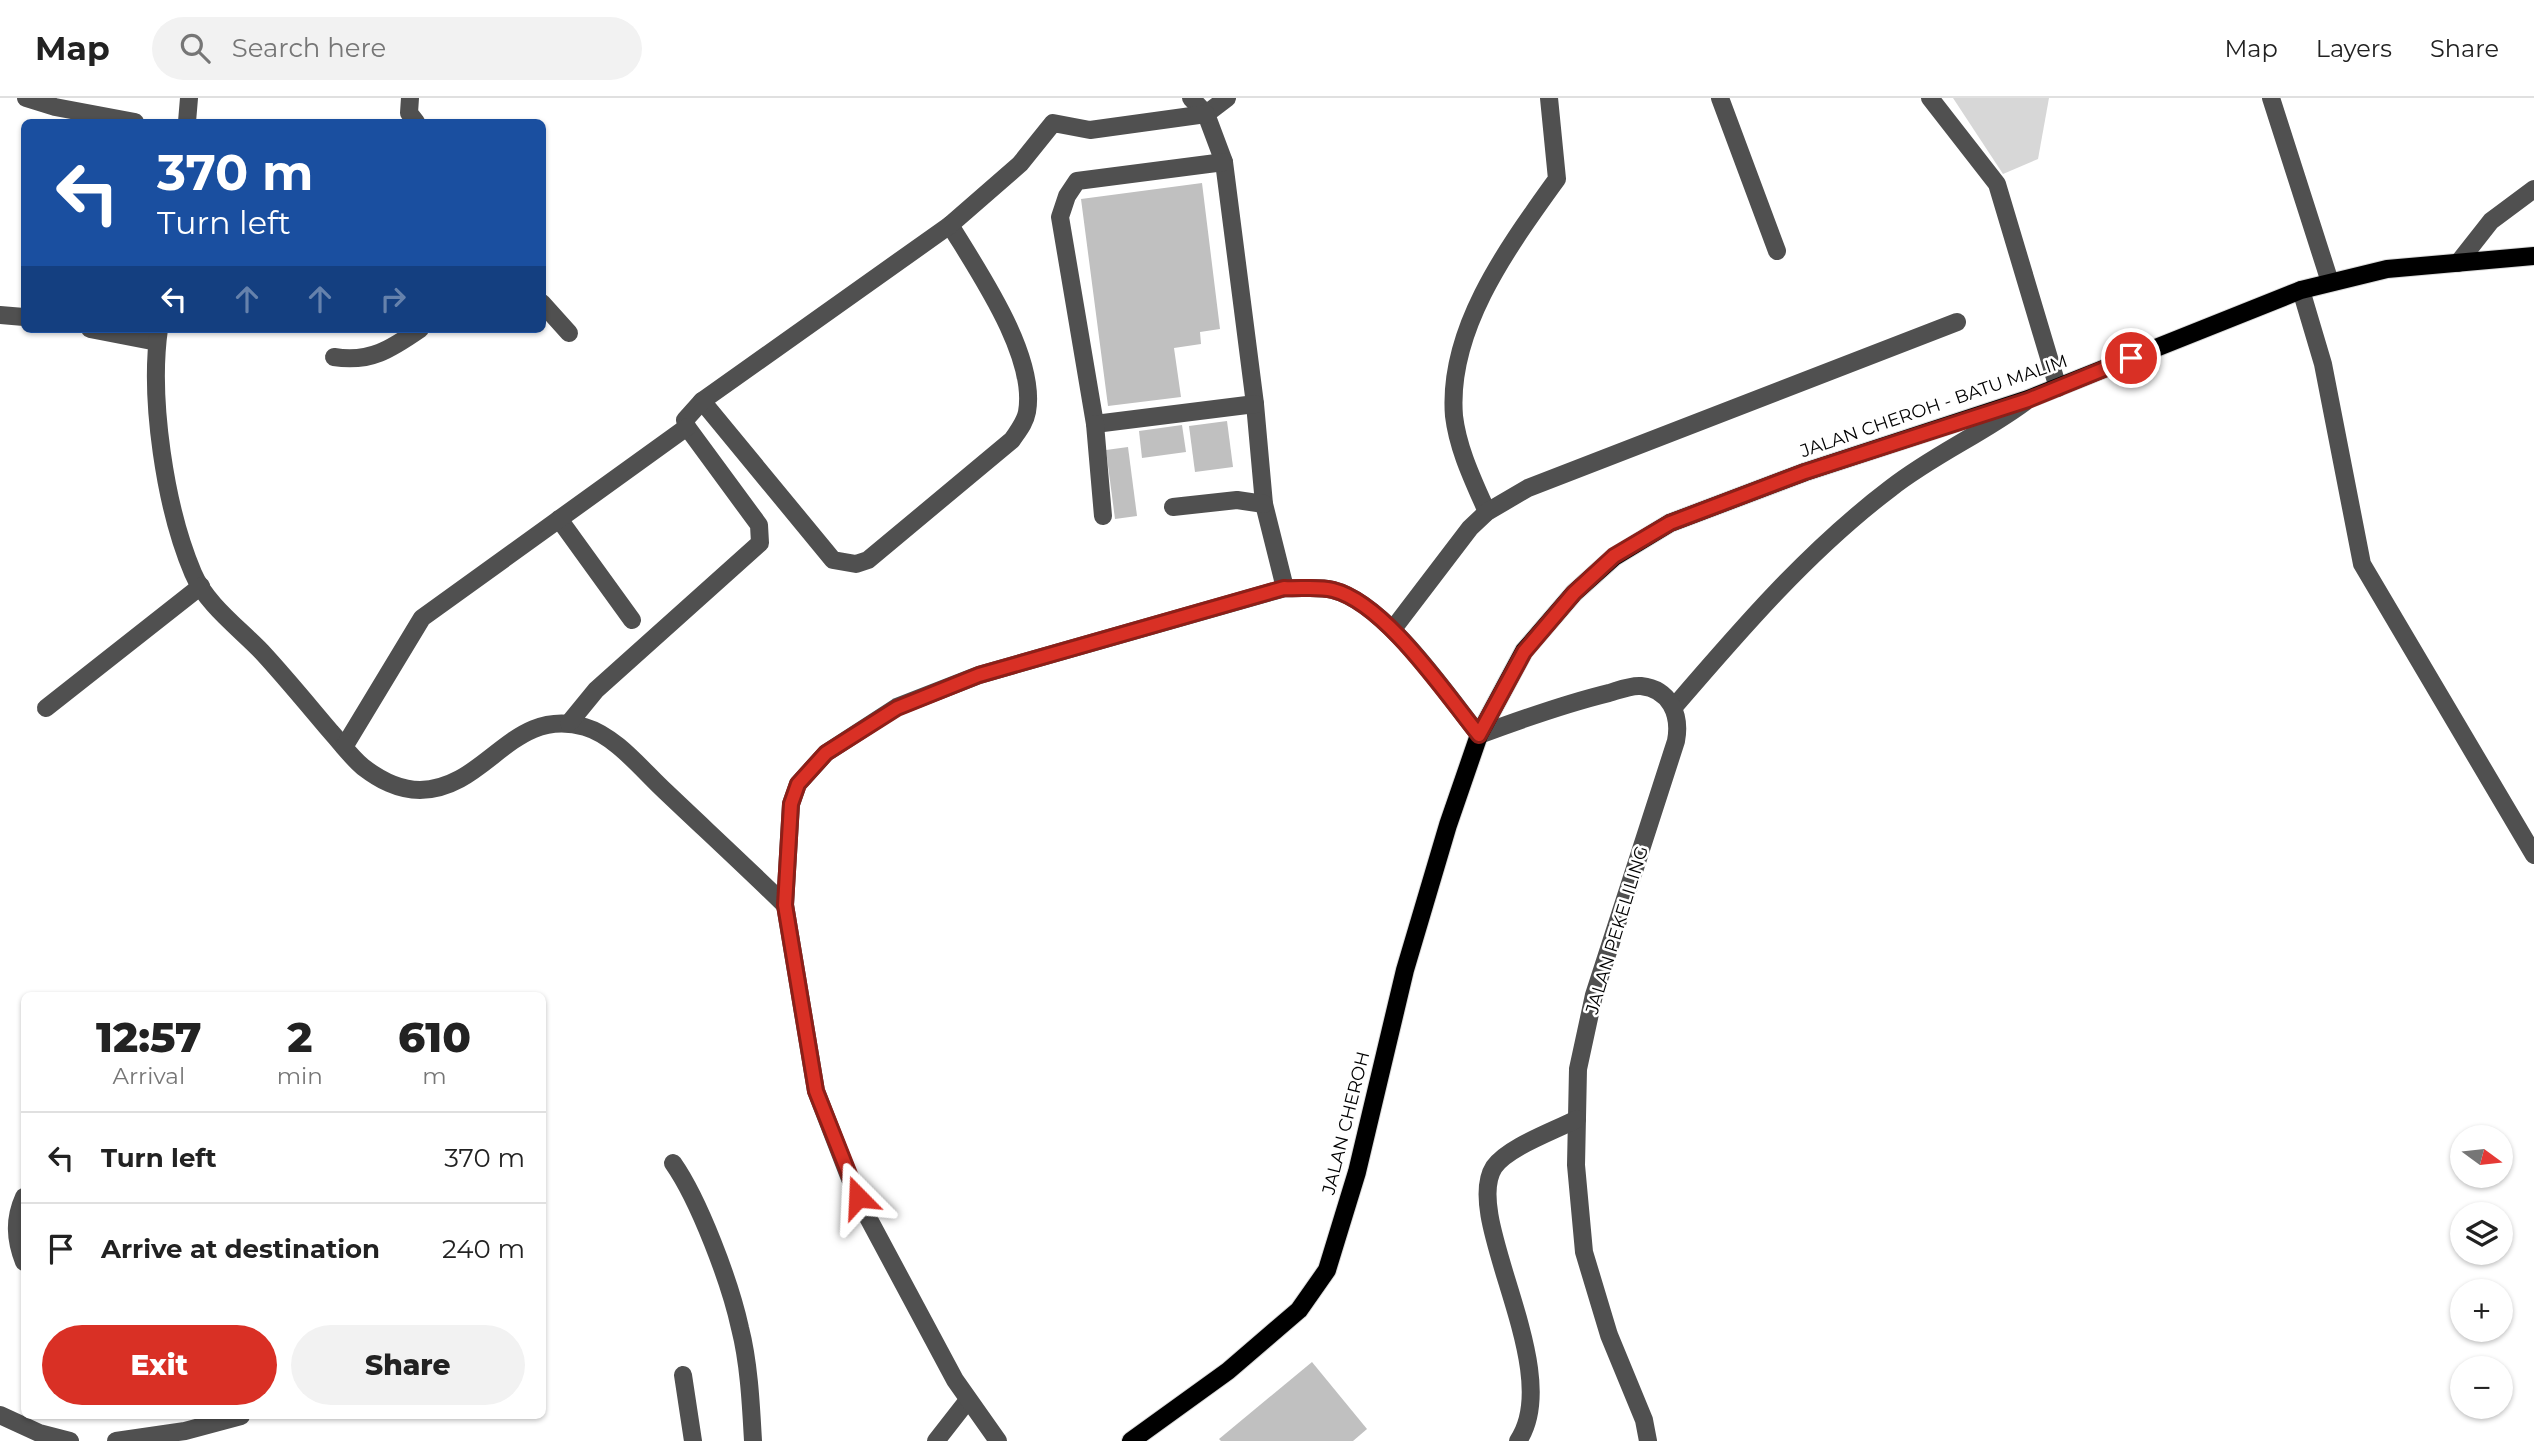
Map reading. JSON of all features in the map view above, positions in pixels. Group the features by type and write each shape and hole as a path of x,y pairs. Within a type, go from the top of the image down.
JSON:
{"main road":[{"name":"JALAN CHEROH - BATU MALIM","path":"1479,735 1524,652 1574,593 1614,556 1670,523 1805,472 2028,400 2301,290 2387,269 2534,256"},
{"name":"JALAN CHEROH","path":"1131,1441 1228,1371 1299,1310 1317,1289 1327,1270 1357,1172 1405,970 1448,825 1479,735"}],"street":[{"path":"26,98 55,107 119,119"},
{"path":"187,119 189,98"},
{"path":"410,98 409,113 414,119"},
{"path":"1191,98 1206,114 1224,162 1255,404 1264,504 1284,588"},
{"path":"569,723 596,690 760,543 759,524 685,420 702,401 950,225 1020,164 1053,123 1090,130 1206,114 1227,98"},
{"path":"1487,512 1465,461 1454,416 1457,373 1470,325 1504,258 1557,179 1549,98"},
{"path":"1720,98 1777,251"},
{"path":"1930,98 1997,184 2058,388"},
{"path":"2271,98 2330,282"},
{"path":"1103,516 1096,424 1060,217 1067,196 1077,181 1224,162"},
{"path":"2458,263 2491,221 2534,189"},
{"path":"702,401 833,559 856,564 868,560 1012,440 1025,422 1028,408 1024,374 1007,321 950,225"},
{"path":"2301,290 2323,364 2362,564 2534,855"},
{"path":"546,307 569,333"},
{"path":"0,315 21,317"},
{"path":"1393,629 1470,528 1487,512 1528,488 1957,322"},
{"path":"129,333 158,336 159,433 180,539 194,576 220,611 262,652 361,765 384,782 421,790 459,781 521,734 545,724 569,723 602,734 624,752 785,905"},
{"path":"334,357 354,360 371,358 392,349 414,333"},
{"path":"998,1441 968,1399 858,1197 816,1091 785,905 791,804 798,784 826,753 887,713 979,675 1284,588 1338,592 1393,629 1479,735 1557,706 1638,685 1656,689 1674,707 1773,596 1840,528 1893,486 1990,428 2028,400"},
{"path":"1096,424 1255,404"},
{"path":"344,747 422,618 688,427"},
{"path":"1173,507 1237,500 1264,504"},
{"path":"559,519 632,620"},
{"path":"46,708 201,586"},
{"name":"JALAN PEKELILING","path":"1648,1441 1644,1420 1609,1335 1584,1252 1576,1165 1578,1069 1594,995 1676,741 1679,725 1674,707"},
{"path":"1518,1441 1528,1419 1531,1390 1525,1350 1487,1204 1490,1177 1508,1154 1577,1119"},
{"path":"673,1163 686,1181 713,1246 740,1328 753,1441"},
{"path":"21,1208 16,1226 21,1248"},
{"path":"683,1375 694,1441"},
{"path":"936,1441 968,1399"},
{"path":"0,1415 39,1433 70,1441"},
{"path":"116,1441 185,1431 230,1419"}],"shaded area":[{"path":"1953,98 2049,98 2038,159 2003,174"}],"building":[{"path":"1202,183 1220,329 1200,332 1201,344 1174,348 1181,397 1108,406 1081,199"},
{"path":"1227,421 1233,467 1195,472 1189,426"},
{"path":"1182,425 1186,452 1142,458 1139,431"},
{"path":"1128,447 1137,516 1115,519 1106,450"},
{"path":"1312,1362 1367,1429 1353,1441 1219,1439"}],"route":[{"path":"858,1197 816,1091 797,964 785,905 791,804 798,784 826,753 897,708 979,675 1250,600 1284,588 1331,589 1346,595 1393,629 1479,735 1524,652 1574,593 1614,556 1670,523 1805,472 2028,400 2131,358"}]}
